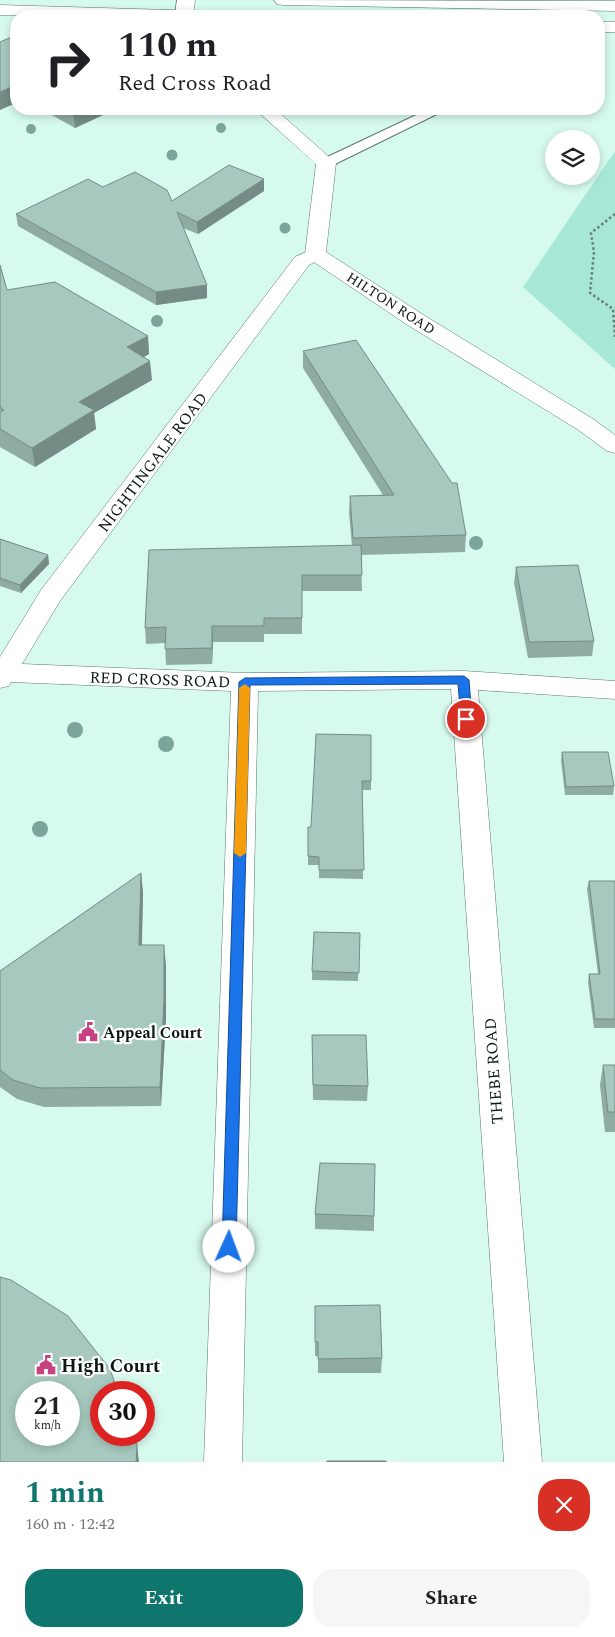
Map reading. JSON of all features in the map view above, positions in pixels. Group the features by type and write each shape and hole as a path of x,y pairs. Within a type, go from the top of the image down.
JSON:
{"main road":[{"path":"283,0 615,6"},
{"path":"271,115 326,163 315,254"},
{"name":"HILTON ROAD","path":"315,254 414,319 585,424 615,446"},
{"name":"NIGHTINGALE ROAD","path":"2,676 50,596 302,261 315,254"},
{"name":"RED CROSS ROAD","path":"2,676 245,682 464,680 615,690"},
{"name":"THEBE ROAD","path":"464,680 523,1462"},
{"path":"223,1462 245,682"}],"lane":[{"path":"326,163 427,115"}],"path":[{"path":"615,214 591,233 594,252 590,293 613,309 615,337"}],"green space":[{"path":"615,151 615,369 523,287 592,185 600,185 600,173"}],"building":[{"path":"10,38 10,88 0,92 0,42"},
{"path":"229,165 264,179 197,222 177,212 207,285 156,292 16,214 88,179 103,187 135,172 167,190 172,201"},
{"path":"0,265 7,290 55,282 148,336 127,347 150,361 79,402 94,410 32,448 0,429 0,412 4,410 0,407"},
{"path":"356,340 452,483 457,483 466,535 353,538 350,496 394,495 303,351"},
{"path":"0,539 48,555 20,585 0,578"},
{"path":"361,545 362,575 302,575 302,618 264,618 264,626 212,626 212,648 165,649 166,627 145,628 149,550"},
{"path":"578,565 594,641 529,642 516,567"},
{"path":"316,734 371,735 371,781 362,781 364,870 319,870 319,857 308,856 308,827 311,827"},
{"path":"562,752 608,752 614,786 566,787"},
{"name":"Appeal Court","path":"141,873 139,945 164,945 164,999 160,1087 40,1088 13,1080 0,1070 0,971"},
{"path":"589,881 615,881 615,1019 595,1019 589,974 600,974"},
{"path":"314,932 360,933 359,973 312,971"},
{"path":"312,1035 366,1035 368,1086 313,1085"},
{"path":"603,1065 615,1065 615,1112 608,1112"},
{"path":"320,1163 375,1164 374,1216 315,1214"},
{"name":"High Court","path":"0,1277 11,1280 68,1316 110,1369 114,1381 90,1381 90,1446 137,1446 136,1462 0,1462"},
{"path":"380,1305 382,1358 318,1359 318,1342 315,1342 315,1306"},
{"path":"386,1461 386,1462 327,1462"}],"slow traffic":[{"path":"240,853 245,688"}],"place":[{"name":"Appeal Court","path":"88,1032"},
{"name":"High Court","path":"46,1365"}],"route":[{"path":"229,1247 245,682 464,680 466,719"}]}
